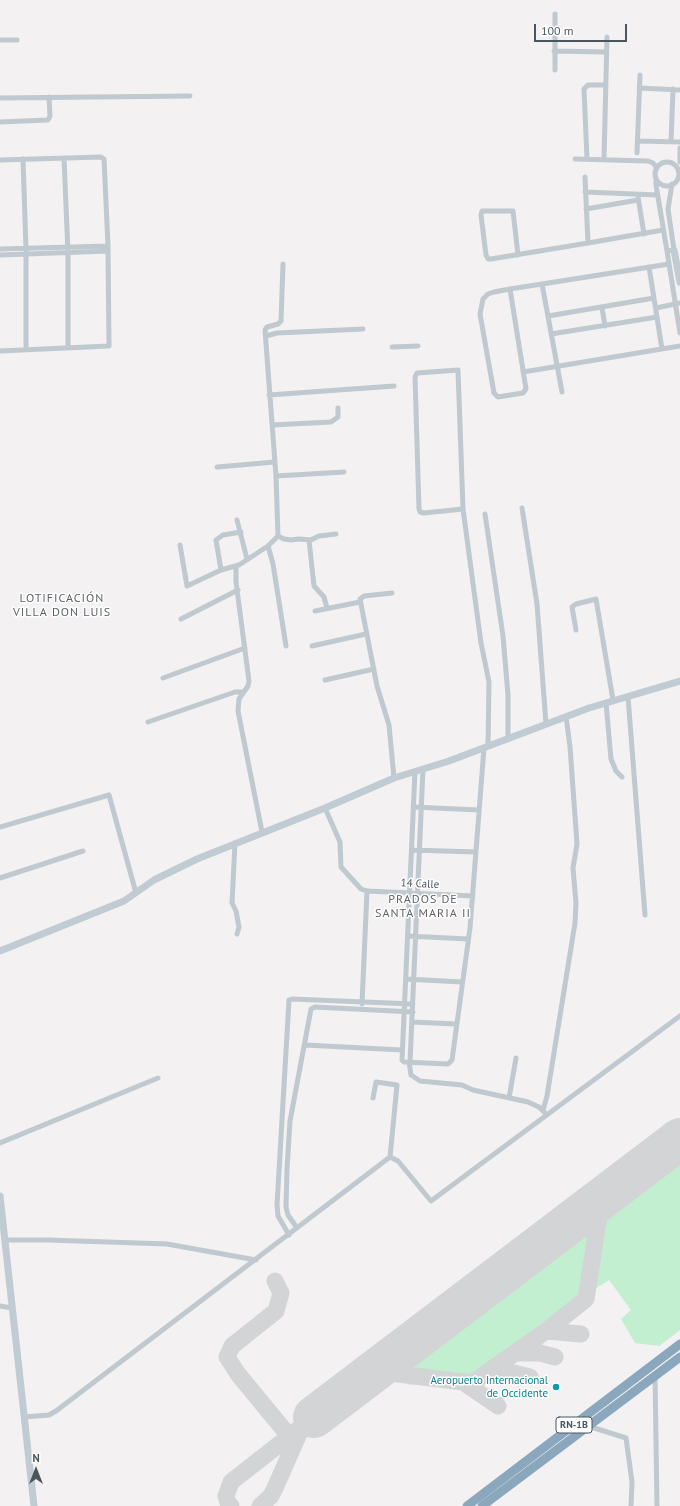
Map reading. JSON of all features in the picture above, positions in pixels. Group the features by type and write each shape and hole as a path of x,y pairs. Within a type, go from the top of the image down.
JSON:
{"highway":[{"name":"RN-1B","path":"467,1506 680,1344"},
{"name":"RN-1B","path":"482,1506 680,1357"},
{"path":"473,1506 481,1496"}],"street":[{"path":"554,70 555,14"},
{"path":"604,159 607,37"},
{"path":"0,40 17,40"},
{"path":"554,51 606,52"},
{"path":"637,153 640,75"},
{"path":"587,158 584,89 588,86 606,85"},
{"path":"639,88 680,90"},
{"path":"671,142 673,89"},
{"path":"0,98 120,95 190,96"},
{"path":"0,122 47,121 50,118 49,97"},
{"path":"638,141 680,142"},
{"path":"680,148 678,164 679,173 668,209 671,251 669,264 678,304 680,333"},
{"path":"0,160 101,157 104,159 108,248 108,346 0,351"},
{"path":"64,158 68,348"},
{"path":"575,159 587,158 648,161 653,163 657,168 656,178 664,230 680,282"},
{"path":"23,159 26,252 26,349"},
{"path":"657,168 666,162 678,164"},
{"path":"585,177 588,243"},
{"path":"656,178 661,184 676,183"},
{"path":"585,192 658,195"},
{"path":"638,194 644,234"},
{"path":"586,209 638,200"},
{"path":"518,254 513,211 482,211 481,215 486,258 491,259 664,230"},
{"path":"0,255 26,252 108,248"},
{"path":"0,249 26,252"},
{"path":"180,545 187,586 221,570 236,566 268,546 278,536 276,476 269,395 266,327 278,324 281,321 283,264"},
{"path":"510,290 526,388 524,392 496,396 480,310 484,299 488,294 542,284 669,264"},
{"path":"649,267 662,349"},
{"path":"542,284 562,392"},
{"path":"548,316 654,298"},
{"path":"656,308 678,304"},
{"path":"602,308 605,326"},
{"path":"551,334 657,317"},
{"path":"266,336 277,333 363,329"},
{"path":"392,347 418,346"},
{"path":"523,372 680,346"},
{"path":"415,771 402,1061 450,1064 468,939 486,747 489,682 481,643 463,509 458,370 418,373 415,377 419,509 420,512 424,513 463,509"},
{"path":"269,395 394,386"},
{"path":"272,425 332,422 338,417 338,408"},
{"path":"217,467 275,462"},
{"path":"276,476 344,472"},
{"path":"522,508 537,604 546,724"},
{"path":"485,514 503,636 508,695 508,739"},
{"path":"237,520 247,559"},
{"path":"221,570 216,540 223,535 241,532"},
{"path":"278,536 288,540 309,540 319,536 336,534"},
{"path":"309,540 314,586 324,597 327,608"},
{"path":"268,546 273,564 286,646"},
{"path":"236,566 249,681 239,698 238,711 262,832"},
{"path":"180,619 238,590"},
{"path":"392,593 364,596 360,598 360,602 377,686 389,725 394,778"},
{"path":"576,630 572,607 576,604 596,599 613,700"},
{"path":"315,611 360,602"},
{"path":"312,646 366,634"},
{"path":"163,678 245,648"},
{"path":"325,680 374,669"},
{"path":"0,951 116,904 136,893 154,880 180,866 325,808 394,778 486,747 566,716 613,700 628,697 680,681"},
{"path":"148,722 236,692 243,692"},
{"path":"628,697 645,915"},
{"path":"606,703 611,759 616,771 622,777"},
{"path":"547,1116 544,1110 575,923 576,903 573,868 577,844 570,746 566,716"},
{"path":"423,769 413,1012 409,1062 411,1075 420,1081 462,1085 473,1090 528,1102 544,1110"},
{"path":"0,827 109,795 136,893"},
{"path":"413,807 479,810"},
{"path":"325,808 340,842 341,868 359,888 367,891 362,1010"},
{"path":"235,843 232,903 236,911 239,928 237,934"},
{"path":"412,850 476,852"},
{"path":"0,878 83,851"},
{"name":"14 Calle","path":"367,891 472,896"},
{"path":"408,936 468,939"},
{"path":"406,980 462,982"},
{"path":"289,1235 278,1216 277,1205 289,1000 413,1004"},
{"path":"297,1228 288,1215 286,1207 290,1121 312,1008 413,1012"},
{"path":"390,1157 398,1161 431,1201 680,1016"},
{"path":"412,1022 456,1024"},
{"path":"304,1045 402,1050"},
{"path":"509,1098 516,1058"},
{"path":"0,1143 158,1078"},
{"path":"24,1417 49,1415 56,1411 390,1157 396,1085 376,1082 373,1098"},
{"path":"283,1110 292,1112"},
{"path":"282,1120 290,1121"},
{"path":"279,1168 287,1169"},
{"path":"0,1196 34,1506"},
{"path":"5,1240 54,1240 167,1244 256,1260"},
{"path":"0,1306 12,1308"},
{"path":"655,1375 657,1506"},
{"path":"588,1426 626,1438 632,1482 631,1506"}],"green space":[{"path":"680,1151 680,1330 659,1346 635,1343 621,1319 631,1310 609,1280 595,1289 603,1219 606,1209 616,1199"},
{"path":"580,1230 586,1233 588,1240 583,1283 579,1293 573,1300 478,1372 460,1375 418,1369 412,1366 411,1359 413,1353 574,1231"}],"taxiway":[{"path":"365,1379 375,1373 382,1372 471,1382 478,1379 546,1331 586,1299 600,1209 610,1194 624,1181"},
{"path":"565,1226 575,1221 586,1220 592,1224 595,1234"},
{"path":"275,1281 281,1293 276,1311 232,1346 227,1357 238,1374 289,1436"},
{"path":"546,1331 581,1334"},
{"path":"410,1344 404,1352 402,1366 403,1371 411,1376"},
{"path":"517,1353 540,1353 555,1357"},
{"path":"493,1368 530,1377"},
{"path":"463,1382 498,1406"},
{"path":"231,1506 228,1503 226,1496 231,1482 314,1417"},
{"path":"260,1506 271,1496 301,1429"}],"runway":[{"path":"314,1417 680,1139"}],"place":[{"name":"Aeropuerto Internacional de Occidente","path":"556,1387"}],"district":[{"name":"LOTIFICACIÓN VILLA DON LUIS","path":"62,606"},
{"name":"PRADOS DE SANTA MARIA II","path":"423,907"}]}
